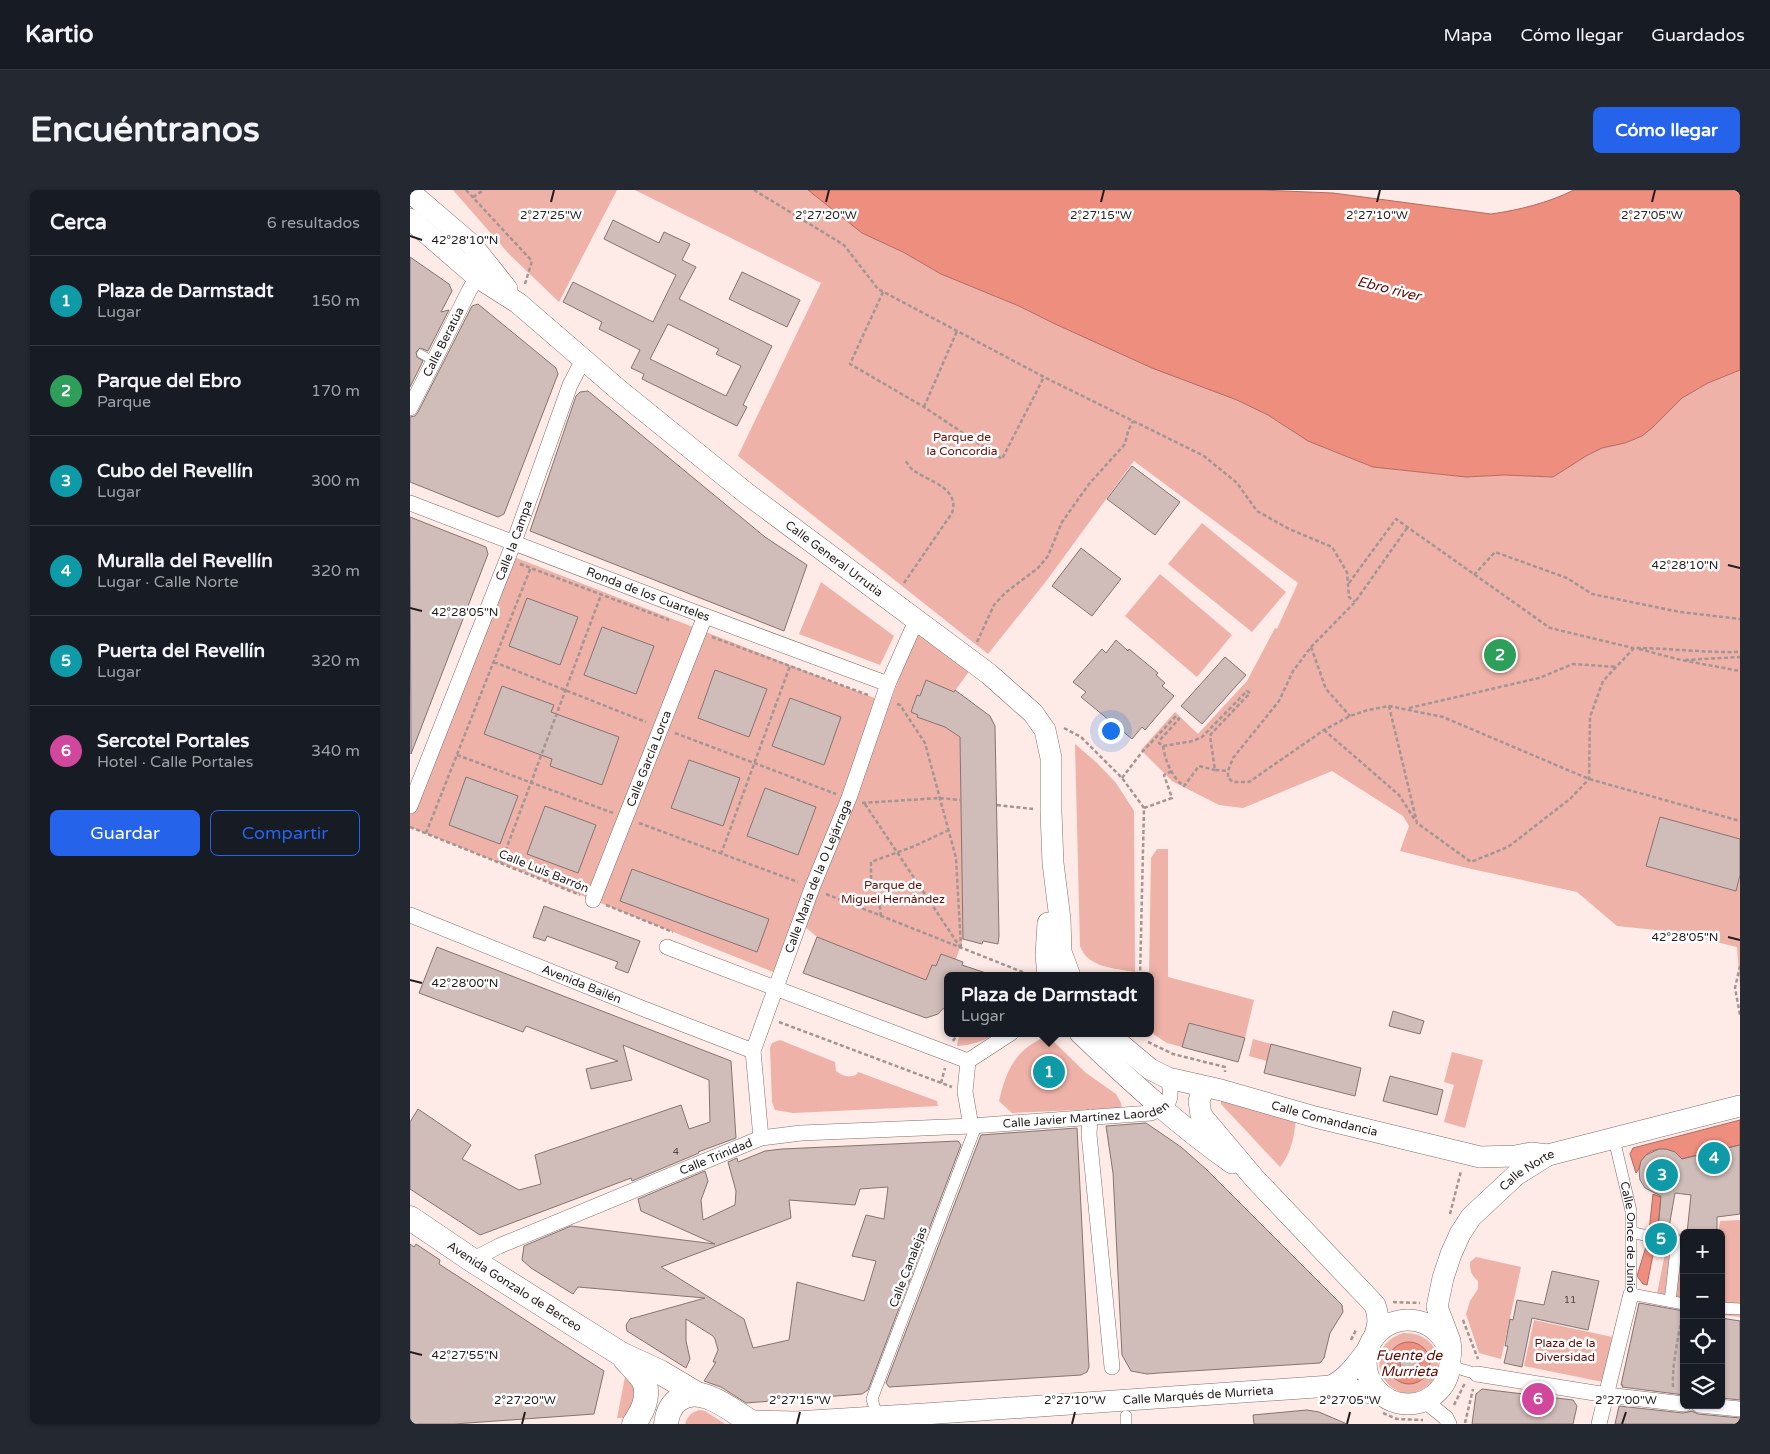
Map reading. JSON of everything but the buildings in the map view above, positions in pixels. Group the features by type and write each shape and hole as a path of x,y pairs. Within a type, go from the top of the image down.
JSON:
{"main road":[{"name":"Calle General Urrutia","path":"410,192 472,245 518,303"},
{"name":"Calle General Urrutia","path":"410,219 478,277 518,303 583,360 746,493 989,674 1033,713 1045,730 1051,758 1053,863 1060,919 1061,952 1068,972"},
{"name":"Calle General Urrutia","path":"1035,972 1046,955 1053,863"},
{"path":"1084,1037 1113,1065 1211,1148 1255,1179"},
{"name":"Calle Comandancia","path":"1112,1037 1150,1069 1168,1078 1315,1117 1480,1157 1515,1156 1531,1153 1548,1155"},
{"path":"1204,1087 1199,1101 1201,1115 1255,1179 1375,1304 1379,1315 1378,1326 1362,1339 1351,1371 1340,1382 1331,1386"},
{"name":"Calle Norte","path":"1437,1307 1443,1278 1460,1234 1471,1217 1516,1175 1548,1155 1740,1106"},
{"path":"1480,1157 1498,1192"},
{"name":"Avenida Gonzalo de Berceo","path":"410,1218 472,1260 621,1354 660,1372 696,1394 706,1396 750,1422"},
{"path":"1362,1339 1367,1374 1374,1388 1382,1395 1398,1403 1416,1404 1431,1397 1442,1387 1450,1362 1450,1341 1437,1307"},
{"path":"1362,1339 1399,1321 1421,1322 1432,1328 1440,1336 1446,1346 1450,1362"},
{"name":"Avenida Gonzalo de Berceo","path":"621,1354 663,1393 665,1419"},
{"name":"Avenida Gonzalo de Berceo","path":"621,1354 645,1383 646,1402 634,1424"},
{"name":"Calle Marqués de Murrieta","path":"750,1422 793,1423 1331,1386 1382,1395"},
{"path":"665,1419 681,1398 696,1394"}],"street":[{"name":"Calle Beratúa","path":"410,408 427,357 478,277"},
{"name":"Calle la Campa","path":"410,806 514,542 570,385 583,360"},
{"name":"Ronda de los Cuarteles","path":"410,502 705,616 888,684"},
{"name":"Calle García Lorca","path":"593,900 705,616"},
{"name":"Calle María de la O Lejárraga","path":"761,1138 753,1051 812,888 849,798 888,684 916,621"},
{"name":"Avenida Bailén","path":"410,915 753,1051"},
{"path":"667,947 968,1061"},
{"path":"968,1061 1005,1037"},
{"path":"1100,1037 1132,1066 1168,1078"},
{"path":"968,1061 965,1092 973,1126"},
{"name":"Calle Javier Martínez Laorden","path":"973,1126 1151,1113 1163,1108 1170,1099 1171,1090 1168,1078"},
{"path":"1090,1117 1112,1367"},
{"name":"Calle Trinidad","path":"472,1260 507,1243 761,1138 801,1133 973,1126"},
{"name":"Calle Canalejas","path":"881,1416 875,1409 872,1399 973,1126"},
{"name":"Calle Once de Junio","path":"1599,1424 1631,1294 1631,1211 1614,1139"},
{"path":"1632,1232 1677,1241 1670,1301"},
{"path":"1631,1294 1680,1303"},
{"path":"1725,1308 1740,1309"},
{"path":"1450,1362 1474,1373 1607,1395 1678,1403"},
{"path":"1425,1400 1446,1418 1449,1424"},
{"path":"1725,1408 1740,1409"}],"path":[{"path":"466,190 532,261 518,303"},
{"path":"472,198 484,190"},
{"path":"754,190 844,245 878,289 883,292 1044,377 1204,456 1237,483 1257,511 1289,529 1332,547 1347,572 1349,597 1356,602"},
{"path":"883,292 850,364 924,407 1002,459 1044,377"},
{"path":"924,407 957,331"},
{"path":"968,658 994,605 1005,593 1038,568 1048,556 1062,522 1089,484 1125,444 1133,421"},
{"path":"904,583 952,513 954,506 954,498 944,488 914,472 905,460"},
{"path":"1348,584 1396,519 1406,528 1550,628 1681,660 1740,671"},
{"path":"1406,528 1356,602 1311,648 1294,671 1279,701 1233,758 1228,771 1228,778 1233,782 1249,782 1324,730 1350,716 1389,706 1408,708 1443,717 1589,779 1740,821"},
{"path":"426,833 537,551"},
{"path":"1474,575 1495,552 1567,578 1592,594 1680,612 1740,619"},
{"path":"501,863 601,595"},
{"path":"1311,648 1326,689 1350,716"},
{"path":"1324,730 1399,795 1417,823 1471,862 1508,847 1570,799 1589,779 1590,717 1604,681 1634,648 1666,648 1719,653 1740,652"},
{"path":"1681,660 1740,657"},
{"path":"1408,708 1539,678 1573,664 1617,666"},
{"path":"721,854 790,666"},
{"path":"1163,746 1193,741 1202,737 1248,691 1250,693 1210,736 1215,770"},
{"path":"882,701 900,705 925,743 956,858 961,948"},
{"path":"1389,706 1417,823"},
{"path":"1033,713 1081,737 1122,778 1144,808 1140,972"},
{"path":"1122,778 1142,752 1176,716 1179,719 1159,741 1159,744 1163,746 1165,758 1176,781 1184,786 1200,766 1228,771"},
{"path":"1144,808 1172,798 1164,776 1172,771"},
{"path":"849,798 865,803 940,798 960,800"},
{"path":"865,803 961,948"},
{"path":"997,805 1051,812"},
{"name":"Calle Luis Barrón","path":"410,827 672,931"},
{"path":"882,917 879,900 871,884 871,862 912,847 949,830"},
{"path":"812,888 1025,972"},
{"path":"1740,966 1735,988 1740,1015"},
{"path":"765,1017 965,1092"},
{"path":"1147,1042 1173,1054 1225,1067 1224,1075"},
{"path":"1375,1304 1387,1298 1394,1303 1428,1303 1437,1307"},
{"path":"1463,1319 1479,1364 1474,1373 1464,1424"},
{"path":"1678,1403 1672,1376 1682,1319"},
{"path":"1465,1336 1469,1345 1474,1373"}],"green space":[{"path":"453,190 617,190 559,302 509,254"},
{"name":"Parque de la Concordia","path":"635,190 808,190 862,233 903,252 941,274 1019,306 1140,362 1237,400 1268,415 1308,441 1373,467 1466,477 1504,475 1553,477 1602,448 1625,443 1642,436 1682,398 1708,383 1740,370 1740,987 1737,947 1675,932 1617,926 1577,892 1400,851 1409,826 1403,816 1332,771 1243,808 1219,805 1172,781 1141,750 1175,712 1198,734 1247,681 1275,628 1277,629 1298,583 1134,461 1047,580 988,654 738,456 821,283"},
{"path":"1202,523 1286,592 1252,632 1168,564"},
{"path":"509,555 882,701 781,975 410,827 410,806"},
{"path":"1160,574 1232,635 1197,677 1125,616"},
{"path":"821,582 894,636 880,665 799,634"},
{"name":"Parque de Miguel Hernández","path":"917,632 970,670 954,692 926,681 920,696 917,696 911,712 918,715 918,717 945,727 960,737 963,939 956,959 936,966 932,965 926,980 817,937 804,926"},
{"path":"1075,744 1116,783 1134,811 1135,972 1110,968 1095,963 1089,959 1080,946"},
{"path":"1157,849 1168,849 1168,977 1254,1000 1245,1038 1189,1023 1182,1047 1167,1043 1154,1035 1154,972 1149,972 1151,858"},
{"path":"959,1037 990,1037 968,1045 957,1046"},
{"path":"1043,1038 1053,1041 1086,1073 1116,1094 1122,1108 1012,1113 999,1101 1008,1072 1025,1049"},
{"path":"1253,1039 1271,1044 1267,1061 1249,1056"},
{"path":"780,1040 835,1062 836,1071 843,1075 853,1076 858,1072 937,1101 938,1106 793,1113 775,1110 772,1102 770,1048 772,1043"},
{"path":"1452,1052 1483,1060 1465,1128 1444,1122 1454,1085 1444,1082"},
{"path":"1221,1100 1296,1115 1292,1143 1280,1167 1221,1104"},
{"path":"1740,1220 1740,1317 1725,1315 1725,1229 1719,1229 1720,1221"},
{"path":"1669,1233 1680,1234 1680,1308 1655,1304"},
{"path":"1476,1257 1521,1267 1501,1359 1479,1353 1466,1314 1470,1301 1478,1289 1478,1281 1472,1275 1470,1265 1470,1262"},
{"name":"Plaza de la Diversidad","path":"1534,1320 1612,1337 1603,1382 1524,1366"},
{"path":"1403,1333 1411,1333 1424,1338 1434,1347 1437,1353 1438,1368 1429,1385 1410,1393 1398,1391 1388,1384 1382,1374 1379,1363 1381,1351 1389,1341","holes":["1415,1343 1426,1352 1430,1366 1402,1383 1391,1374 1388,1360"]},
{"path":"625,1377 636,1385 637,1397 627,1418 617,1418"},
{"path":"700,1410 705,1411 725,1424 685,1424 690,1415"}],"water":[{"name":"Ebro river","path":"808,190 1260,190 1333,193 1491,214 1554,199 1574,190 1740,190 1740,370 1708,383 1682,398 1642,436 1625,443 1602,448 1553,477 1504,475 1466,477 1373,467 1308,441 1268,415 1237,400 1152,368 1019,306 941,274 903,252 862,233"},
{"path":"1740,1120 1740,1145 1681,1159 1667,1150 1652,1151 1647,1154 1636,1173 1630,1154 1633,1148"},
{"path":"1653,1194 1661,1197 1657,1235 1647,1285 1643,1284 1637,1276 1648,1240"},
{"name":"Fuente de Murrieta","path":"1405,1342 1413,1342 1424,1348 1430,1363 1424,1378 1413,1384 1405,1384 1394,1378 1388,1367 1388,1359 1394,1348"}],"place":[{"name":"Parque del Ebro","path":"1500,655"},
{"name":"Plaza de Darmstadt","path":"1049,1072"},
{"name":"Muralla del Revellín","path":"1714,1158"},
{"name":"Cubo del Revellín","path":"1662,1175"},
{"name":"Puerta del Revellín","path":"1661,1239"},
{"name":"Sercotel Portales","path":"1538,1399"}]}
